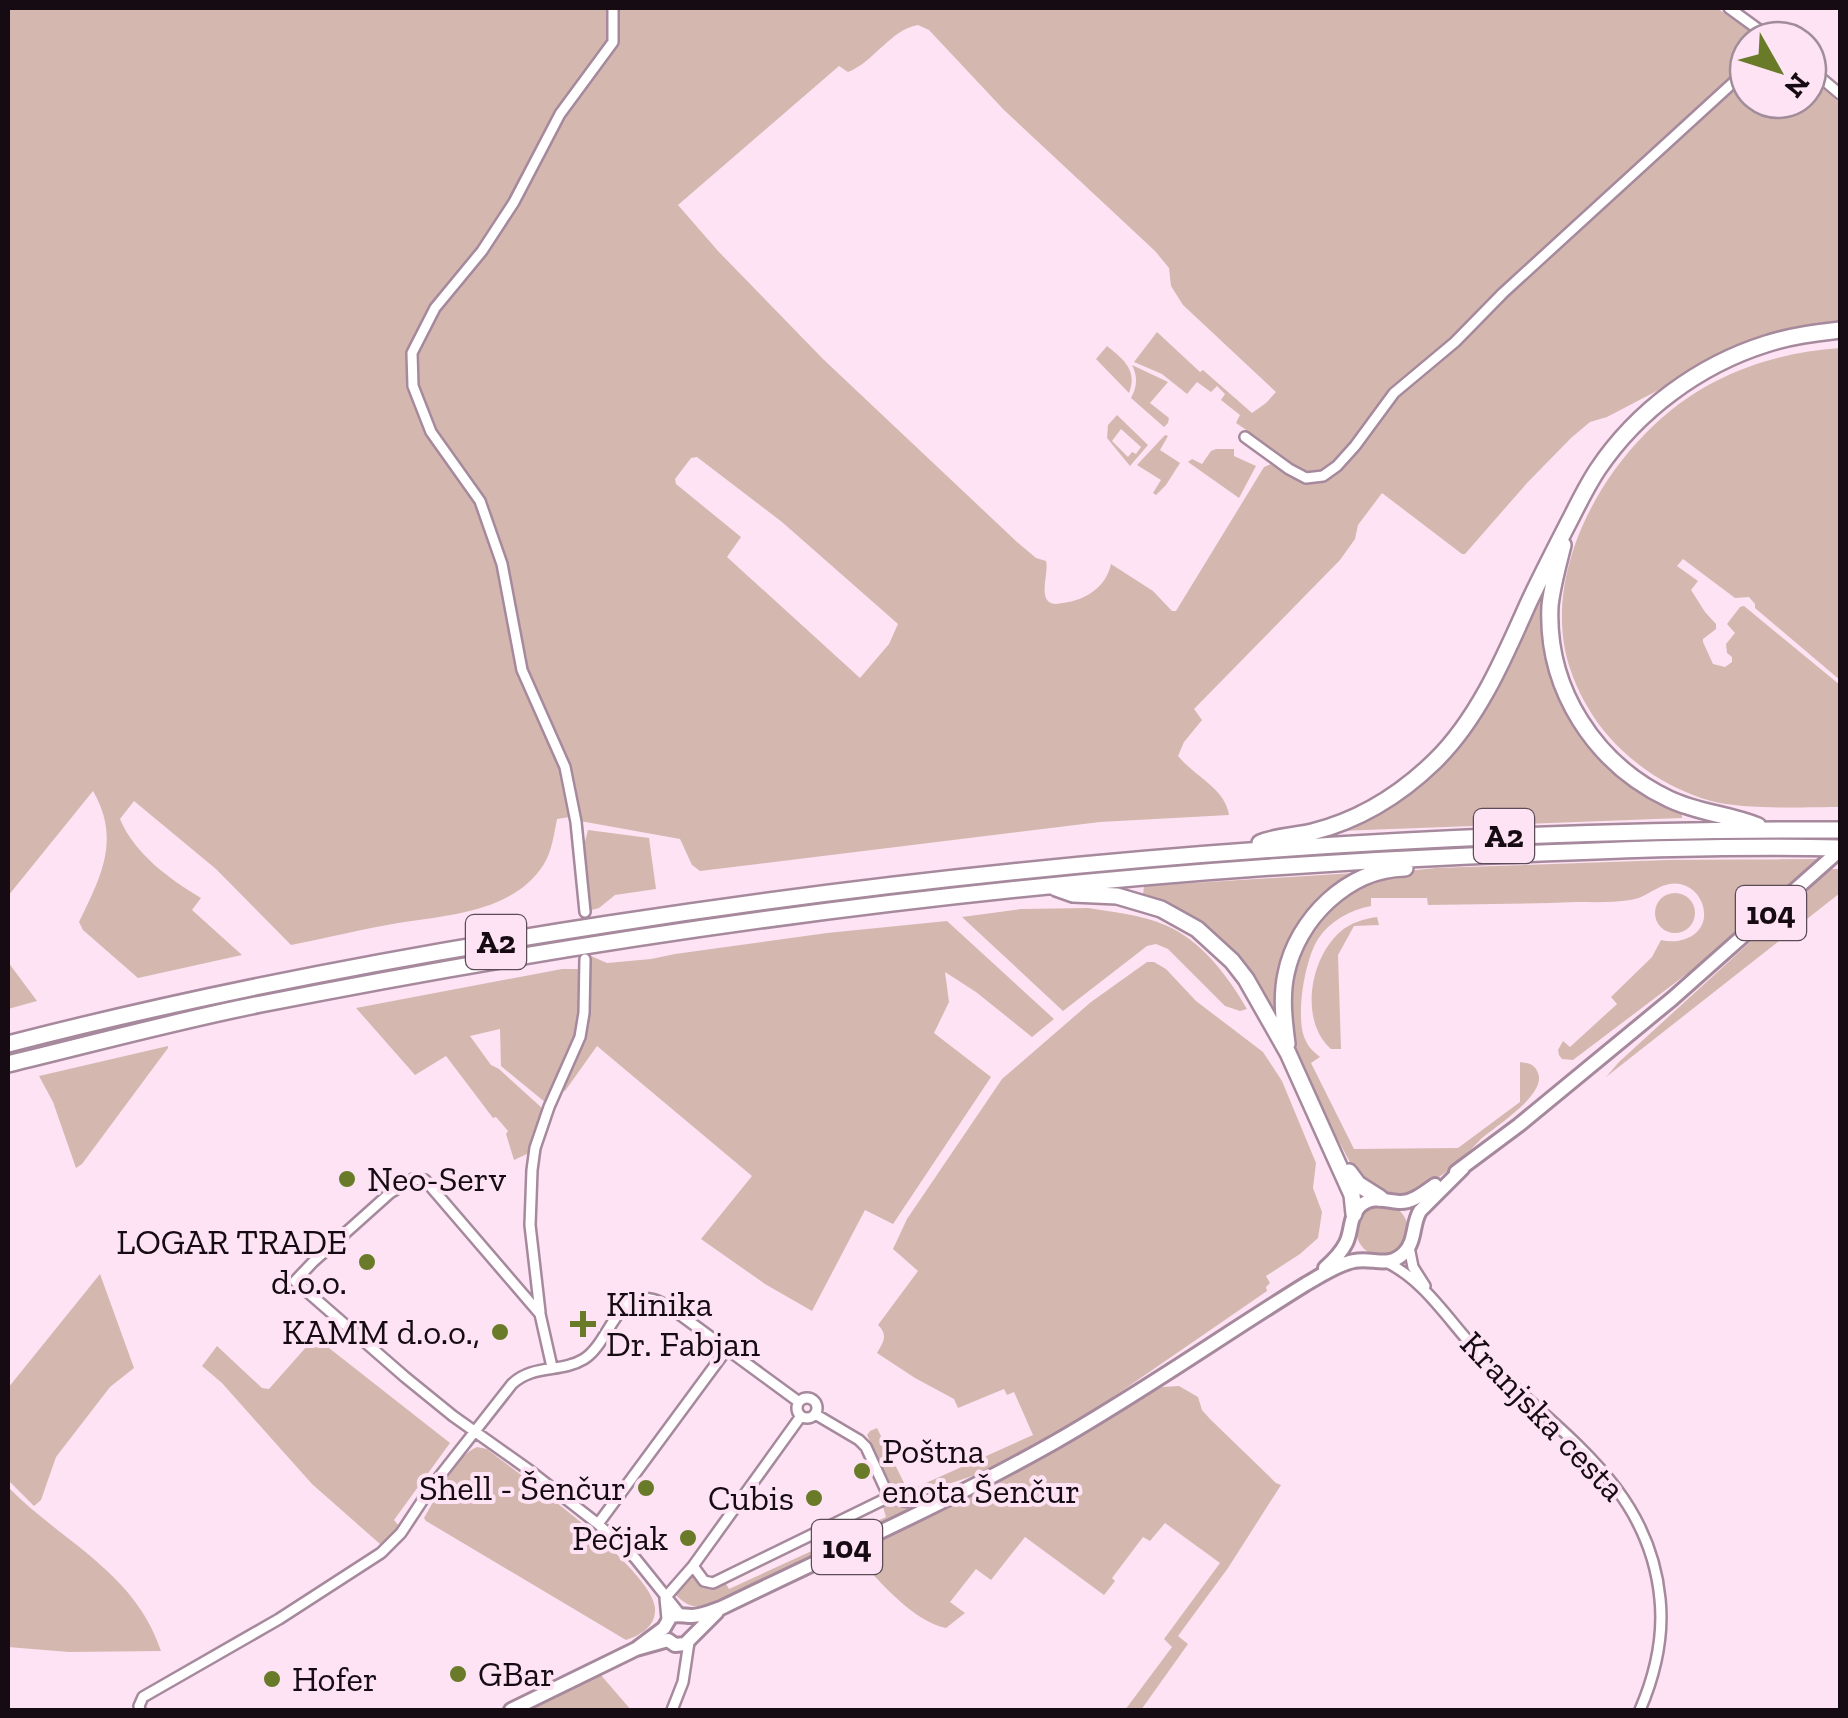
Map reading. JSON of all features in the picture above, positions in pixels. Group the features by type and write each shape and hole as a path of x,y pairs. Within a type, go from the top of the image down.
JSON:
{"highway":[{"path":"1242,851 1269,839 1314,832 1377,807 1439,757 1483,695 1548,559 1598,470 1614,447 1653,408 1727,359 1803,334 1840,330"},
{"path":"1572,518 1550,601 1550,626 1557,670 1578,719 1599,747 1646,786 1701,812 1740,819 1766,830"},
{"name":"A2","path":"8,1044 252,988 518,938 861,889 1242,851 1446,838 1840,830"},
{"name":"A2","path":"8,1064 256,1005 488,962 907,901 1249,868 1618,850 1840,849"},
{"path":"1288,1053 1283,991 1286,972 1298,939 1322,906 1366,877 1392,868 1423,867 1447,857"},
{"path":"1047,886 1072,894 1117,896 1174,915 1197,929 1232,961 1288,1053 1352,1194 1354,1214"},
{"path":"1334,1153 1358,1184 1389,1200"}],"main road":[{"name":"104","path":"1409,1247 1420,1211 1463,1168 1672,999 1840,849"},
{"name":"104","path":"1308,1283 1342,1251 1354,1214 1370,1200 1421,1194 1463,1168"},
{"path":"1389,1200 1406,1209 1414,1229"},
{"path":"1349,1234 1359,1254 1368,1260"},
{"path":"1386,1262 1395,1260 1409,1247"},
{"name":"104","path":"678,1630 974,1486 1085,1425 1344,1264 1356,1260 1386,1262"},
{"path":"511,1710 678,1630"}],"street":[{"path":"584,912 576,822 565,767 522,670 502,564 480,501 431,432 413,386 412,354 435,308 482,252 514,202 560,114 614,42 614,8"},
{"path":"1245,437 1288,470 1306,478 1324,476 1355,446 1394,393 1455,342 1728,86"},
{"path":"552,1367 540,1314 530,1225 535,1148 580,1037 586,959"},
{"path":"540,1314 425,1180 413,1180 390,1193 295,1280 405,1377 598,1524 635,1558 665,1598 678,1630 684,1670 672,1710"},
{"path":"1409,1247 1413,1267 1434,1301"},
{"path":"1386,1262 1406,1274 1434,1301"},
{"path":"140,1710 143,1697 279,1619 381,1553 402,1533 432,1486 519,1377 588,1357 633,1300 650,1298 671,1308 799,1402"},
{"name":"Kranjska cesta","path":"1434,1301 1478,1352 1601,1468 1623,1494 1640,1525 1655,1562 1662,1621 1656,1664 1640,1710"},
{"path":"598,1524 727,1349"},
{"path":"813,1400 817,1406 815,1414 809,1418 801,1416 797,1410 799,1402 813,1400"},
{"path":"815,1414 860,1440 889,1497"},
{"path":"665,1598 693,1566 801,1416"},
{"path":"693,1566 704,1581 713,1583 889,1497 918,1503 974,1486"}],"shaded area":[{"path":"8,8 1717,8 1734,20 1728,20 1728,120 1828,120 1828,93 1840,103 1840,321 1785,329 1753,340 1607,417 1590,422 1527,483 1465,554 1382,493 1358,525 1355,539 1340,560 1194,709 1202,720 1178,756 1222,797 1229,815 1100,822 700,871 692,865 680,839 580,821 576,798 569,796 570,817 557,819 544,864 531,880 498,902 291,945 216,869 134,801 120,819 134,843 165,874 201,898 192,910 242,955 138,978 83,930 79,922 100,873 107,842 106,825 93,791 8,896","holes":["918,25 929,30 1004,110 1155,251 1169,268 1171,286 1183,305 1276,392 1252,413 1157,332 1134,362 1162,374 1187,394 1197,382 1211,392 1217,386 1225,394 1221,400 1240,415 1236,423 1255,436 1286,468 1271,464 1264,467 1176,611 1111,564 1100,586 1087,595 1059,604 1048,601 1046,561 1017,542 823,359 678,205 839,66 848,72 908,28","697,457 782,522 898,624 889,644 860,678 727,557 741,537 676,484 675,479 691,458"]},
{"path":"1107,346 1130,371 1129,393 1096,359"},
{"path":"1840,348 1840,680 1755,608 1749,597 1735,598 1683,559 1677,566 1698,581 1691,590 1716,624 1716,629 1703,639 1713,664 1725,667 1732,662 1726,644 1735,633 1727,624 1744,606 1840,685 1840,807 1757,807 1711,801 1674,787 1640,766 1610,738 1587,706 1565,650 1562,610 1568,570 1580,531 1599,493 1623,458 1683,401 1716,381 1761,363 1792,354"},
{"path":"1132,365 1168,382 1150,403 1169,418 1164,427 1131,398 1136,382"},
{"path":"1117,415 1148,445 1130,466 1107,438 1108,425","holes":["1121,429 1141,447 1128,457 1112,441"]},
{"path":"1168,436 1160,450 1180,463 1156,495 1153,493 1161,480 1137,465"},
{"path":"1216,449 1234,449 1234,456 1256,466 1239,498 1188,462 1192,459 1202,464"},
{"path":"1545,582 1549,664 1557,693 1572,723 1601,760 1682,810 1682,818 1338,831 1431,770"},
{"path":"588,830 649,838 656,889 615,895 599,908 588,911 584,845"},
{"path":"1819,859 1696,967 1573,1060 1559,1055 1563,1041 1570,1047 1617,1004 1611,997 1652,957 1661,940 1679,941 1700,929 1702,903 1690,888 1673,883 1637,899 1609,902 1428,905 1427,898 1371,898 1371,906 1341,917 1313,948 1301,1017 1306,1042 1320,1057 1311,1063 1354,1149 1458,1148 1520,1102 1520,1062 1535,1068 1539,1082 1527,1100 1455,1165 1413,1191 1375,1190 1352,1166 1316,1099 1294,1042 1288,988 1309,928 1342,894 1389,873 1436,868"},
{"path":"1830,869 1840,869 1840,893 1606,1077 1619,1062"},
{"path":"1354,873 1316,903 1291,934 1279,972 1278,1021 1263,998 1161,901 1143,895 1144,886"},
{"path":"1675,893 1689,899 1695,913 1689,927 1675,933 1661,927 1655,913 1661,899"},
{"path":"1088,908 1147,919 1178,932 1212,960 1247,1009 1225,1006 1168,949 1156,944 1147,946 1063,1011 962,917 1021,909"},
{"path":"1377,917 1379,925 1354,926 1338,955 1341,1049 1331,1049 1321,1037 1312,1007 1312,990 1321,957 1348,926"},
{"path":"947,921 1054,1019 1032,1037 945,972 949,1002 934,1033 991,1077 893,1224 865,1210 812,1311 701,1239 752,1176 597,1046 562,1090 585,1034 591,956 607,963 651,959 827,933"},
{"path":"8,962 37,1001 8,1009"},
{"path":"1147,962 1166,969 1196,1001 1263,1052 1282,1081 1316,1163 1313,1188 1322,1212 1318,1238 1266,1276 1270,1283 1267,1291 1068,1428 990,1470 903,1496 898,1486 892,1487 867,1435 870,1431 877,1428 908,1491 1033,1435 1014,1392 1007,1395 1004,1389 958,1408 954,1399 877,1353 884,1338 878,1325 918,1271 893,1249 907,1219 1002,1079 1091,1002"},
{"path":"562,969 581,969 580,1012 572,1046 546,1103 501,1066 500,1029 470,1036 491,1065 543,1109 527,1154 514,1160 508,1131 493,1118 446,1056 415,1075 356,1008"},
{"path":"168,1046 76,1168 53,1102 39,1076"},
{"path":"1382,1204 1401,1211 1408,1230 1401,1249 1382,1256 1363,1249 1356,1230 1363,1211"},
{"path":"100,1274 134,1368 110,1387 56,1457 41,1500 34,1506 8,1480 8,1388"},
{"path":"315,1337 450,1443 394,1520 399,1526 380,1544 312,1484 222,1383 202,1366 217,1346 262,1388 269,1389"},
{"path":"1179,1386 1198,1397 1210,1419 1281,1485 1178,1636 1188,1644 1141,1710 1125,1710 1172,1647 1164,1639 1220,1563 1165,1523 1150,1541 1143,1537 1104,1595 1025,1537 991,1580 976,1569 950,1602 965,1613 946,1628 911,1611 863,1564 866,1550 877,1541 1004,1477 1162,1387"},
{"path":"477,1447 487,1449 555,1501 632,1570 655,1608 646,1629 626,1640 426,1521 424,1518 454,1468"},
{"path":"8,1487 115,1579 149,1623 161,1651 69,1652 8,1647"},
{"path":"890,1503 900,1508 919,1508 713,1604 691,1606 674,1593 692,1577 708,1588 725,1582 729,1589 886,1517 883,1507"},
{"path":"600,1674 631,1710 535,1710 539,1703"}],"place":[{"name":"Neo-Serv","path":"347,1179"},
{"name":"LOGAR TRADE d.o.o.","path":"367,1262"},
{"name":"Klinika Dr. Fabjan","path":"583,1324"},
{"name":"KAMM d.o.o.,","path":"500,1332"},
{"name":"Poštna enota Šenčur","path":"862,1471"},
{"name":"Shell - Šenčur","path":"646,1488"},
{"name":"Cubis","path":"814,1498"},
{"name":"Pečjak","path":"688,1538"},
{"name":"GBar","path":"458,1674"},
{"name":"Hofer","path":"272,1679"}]}
